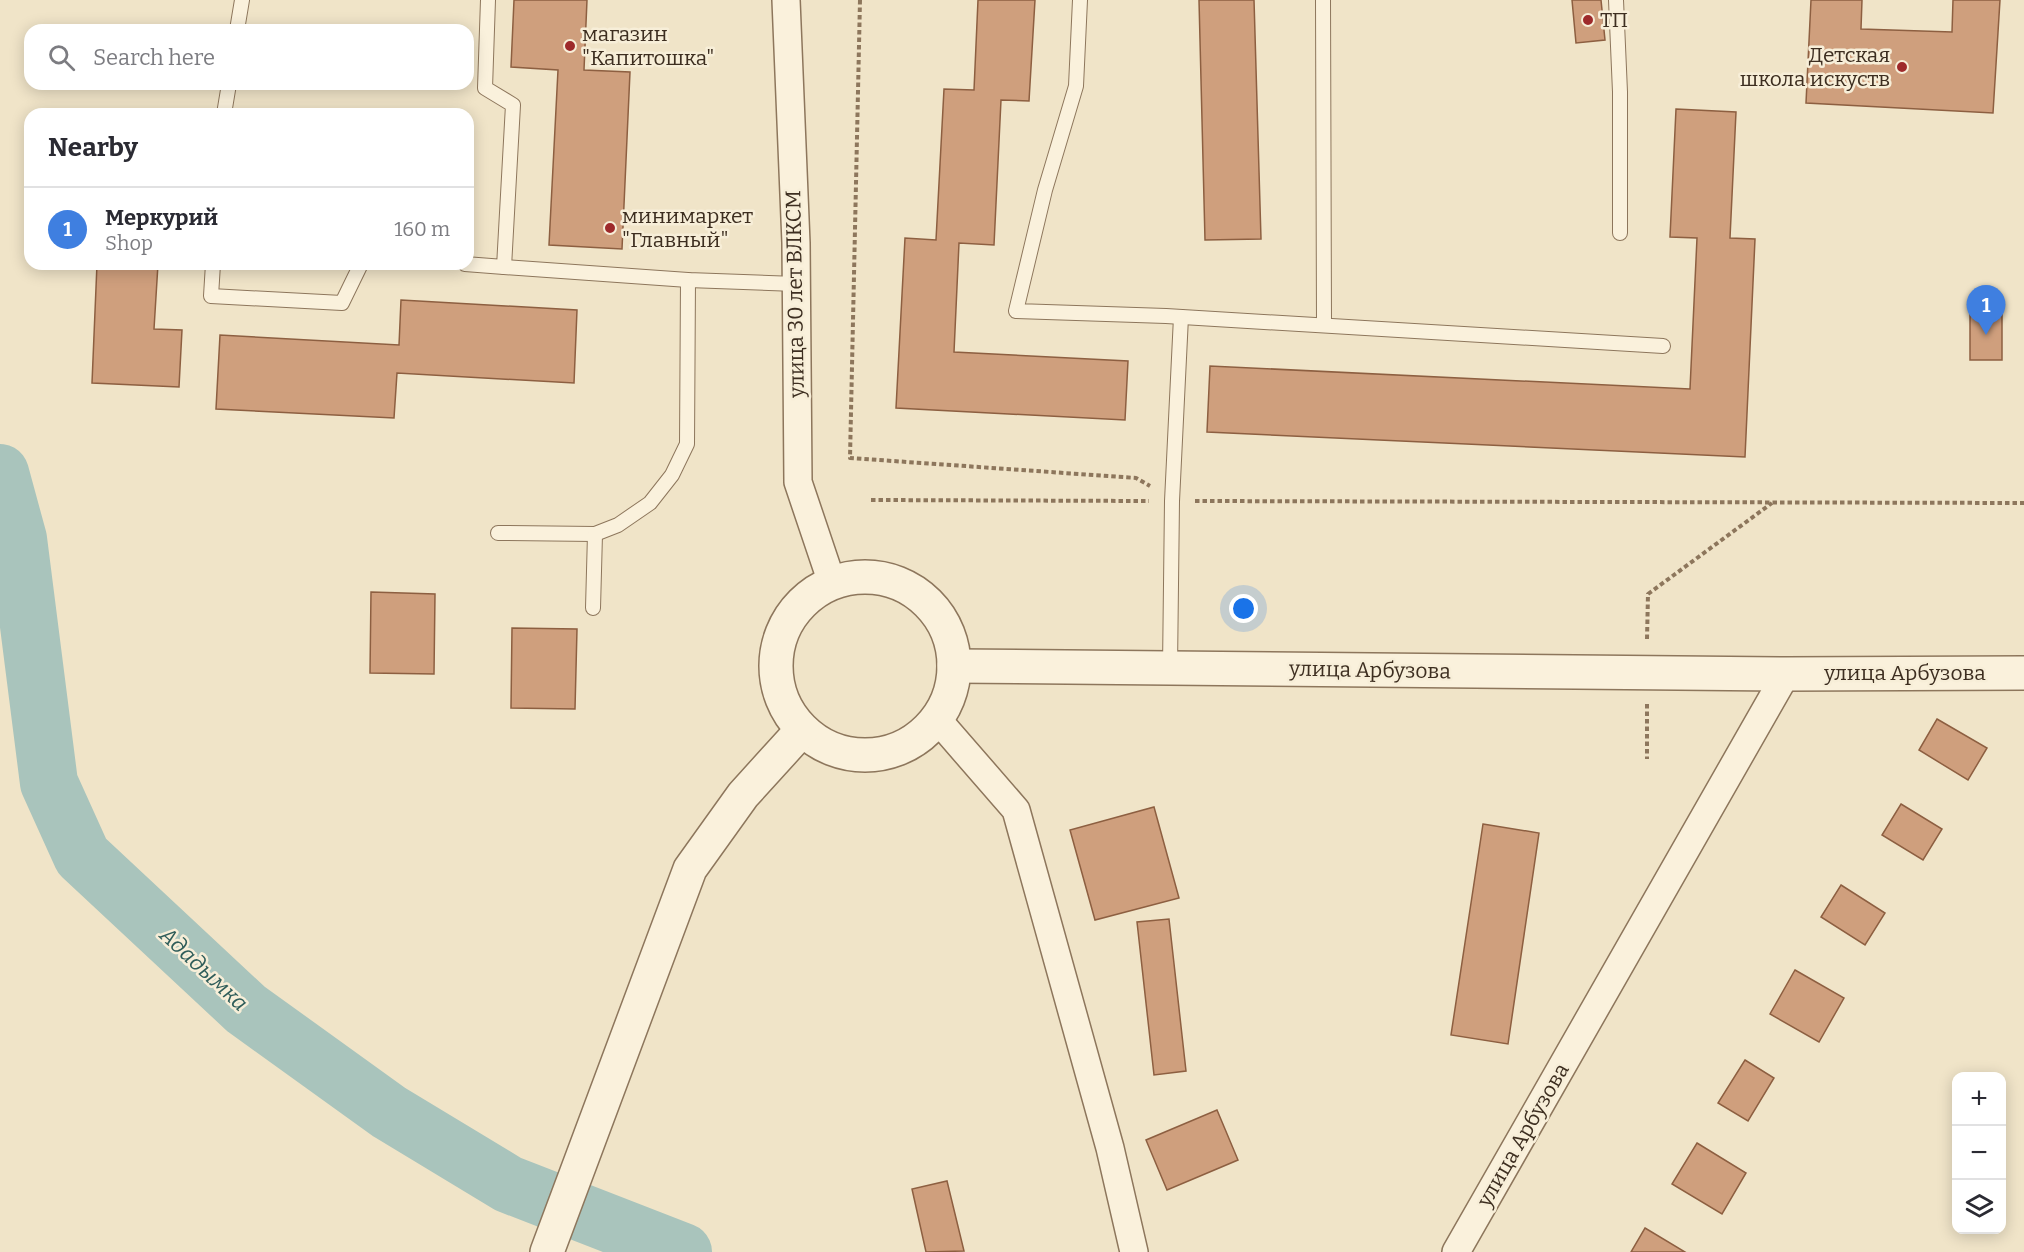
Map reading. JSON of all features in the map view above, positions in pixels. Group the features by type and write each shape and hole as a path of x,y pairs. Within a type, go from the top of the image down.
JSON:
{"street":[{"name":"улица 30 лет ВЛКСМ","path":"786,0 796,284 798,482 832,583"},
{"path":"871,577 896,583 915,593 935,611 948,634 954,666 949,697 937,719 918,738 898,749 876,755 855,755 834,750 802,730 781,698 776,674 777,651 784,628 797,609 813,593 832,583 871,577"},
{"name":"улица Арбузова","path":"954,666 1786,674 2024,673"},
{"name":"улица Арбузова","path":"1456,1252 1786,674"},
{"path":"937,719 1016,810 1110,1148 1134,1252"},
{"path":"547,1252 596,1114 690,869 743,795 802,730"}],"lane":[{"path":"238,24 242,0"},
{"path":"488,0 484,88 513,105 504,267"},
{"path":"1080,0 1076,86 1046,190 1016,311 1181,317 1663,346"},
{"path":"1323,0 1324,325"},
{"path":"1616,0 1620,92 1620,233"},
{"path":"226,108 228,90"},
{"path":"474,265 688,280 796,284"},
{"path":"213,270 211,296 342,303 358,270"},
{"path":"498,533 595,534 618,525 650,503 672,475 687,444 688,280"},
{"path":"1170,668 1172,501 1181,317"},
{"path":"593,608 595,534"}],"path":[{"path":"860,0 850,458 1136,478 1172,501"},
{"path":"871,500 2024,503"},
{"path":"1648,594 1772,502"}],"building":[{"path":"514,0 587,0 584,70 630,72 622,249 549,245 558,70 511,67"},
{"path":"978,0 1035,0 1029,101 1001,100 994,245 959,243 954,352 1128,361 1125,420 896,408 905,238 936,240 944,89 974,90"},
{"path":"1199,0 1254,0 1261,239 1205,240"},
{"name":"ТП","path":"1572,0 1601,0 1605,40 1576,43"},
{"name":"Детская школа искуств","path":"1811,0 1862,0 1861,29 1952,32 1953,0 2000,0 1993,113 1806,103"},
{"path":"1676,109 1736,112 1730,238 1755,239 1745,457 1207,432 1210,366 1690,389 1697,238 1670,237"},
{"path":"97,270 158,270 154,329 182,330 179,387 92,383"},
{"path":"401,300 577,310 574,383 397,373 394,418 216,409 220,335 399,345"},
{"path":"1970,310 2002,310 2002,360 1970,360"},
{"path":"371,592 435,594 434,674 370,673"},
{"path":"512,628 577,629 575,709 511,708"},
{"path":"1937,719 1987,748 1968,780 1919,750"},
{"path":"1901,804 1942,829 1923,860 1882,835"},
{"path":"1154,807 1179,898 1095,920 1070,830"},
{"path":"1483,824 1539,833 1508,1044 1451,1035"},
{"path":"1841,885 1885,913 1865,945 1821,917"},
{"path":"1169,919 1186,1071 1154,1075 1137,922"},
{"path":"1795,970 1844,998 1819,1042 1770,1014"},
{"path":"1745,1060 1774,1078 1748,1121 1718,1103"},
{"path":"1217,1110 1238,1160 1167,1190 1146,1140"},
{"path":"1697,1143 1746,1173 1722,1214 1672,1184"},
{"path":"947,1181 964,1251 926,1252 912,1189"},
{"path":"1645,1228 1685,1252 1631,1252"}],"waterway":[{"name":"Ададымка","path":"0,473 18,539 49,783 82,856 246,1009 389,1112 508,1184 683,1252"}],"place":[{"name":"ТП","path":"1588,20"},
{"name":"магазин \"Капитошка\"","path":"570,46"},
{"name":"Детская школа искуств","path":"1902,67"},
{"name":"минимаркет \"Главный\"","path":"610,228"},
{"name":"Меркурий","path":"1986,335"}]}
